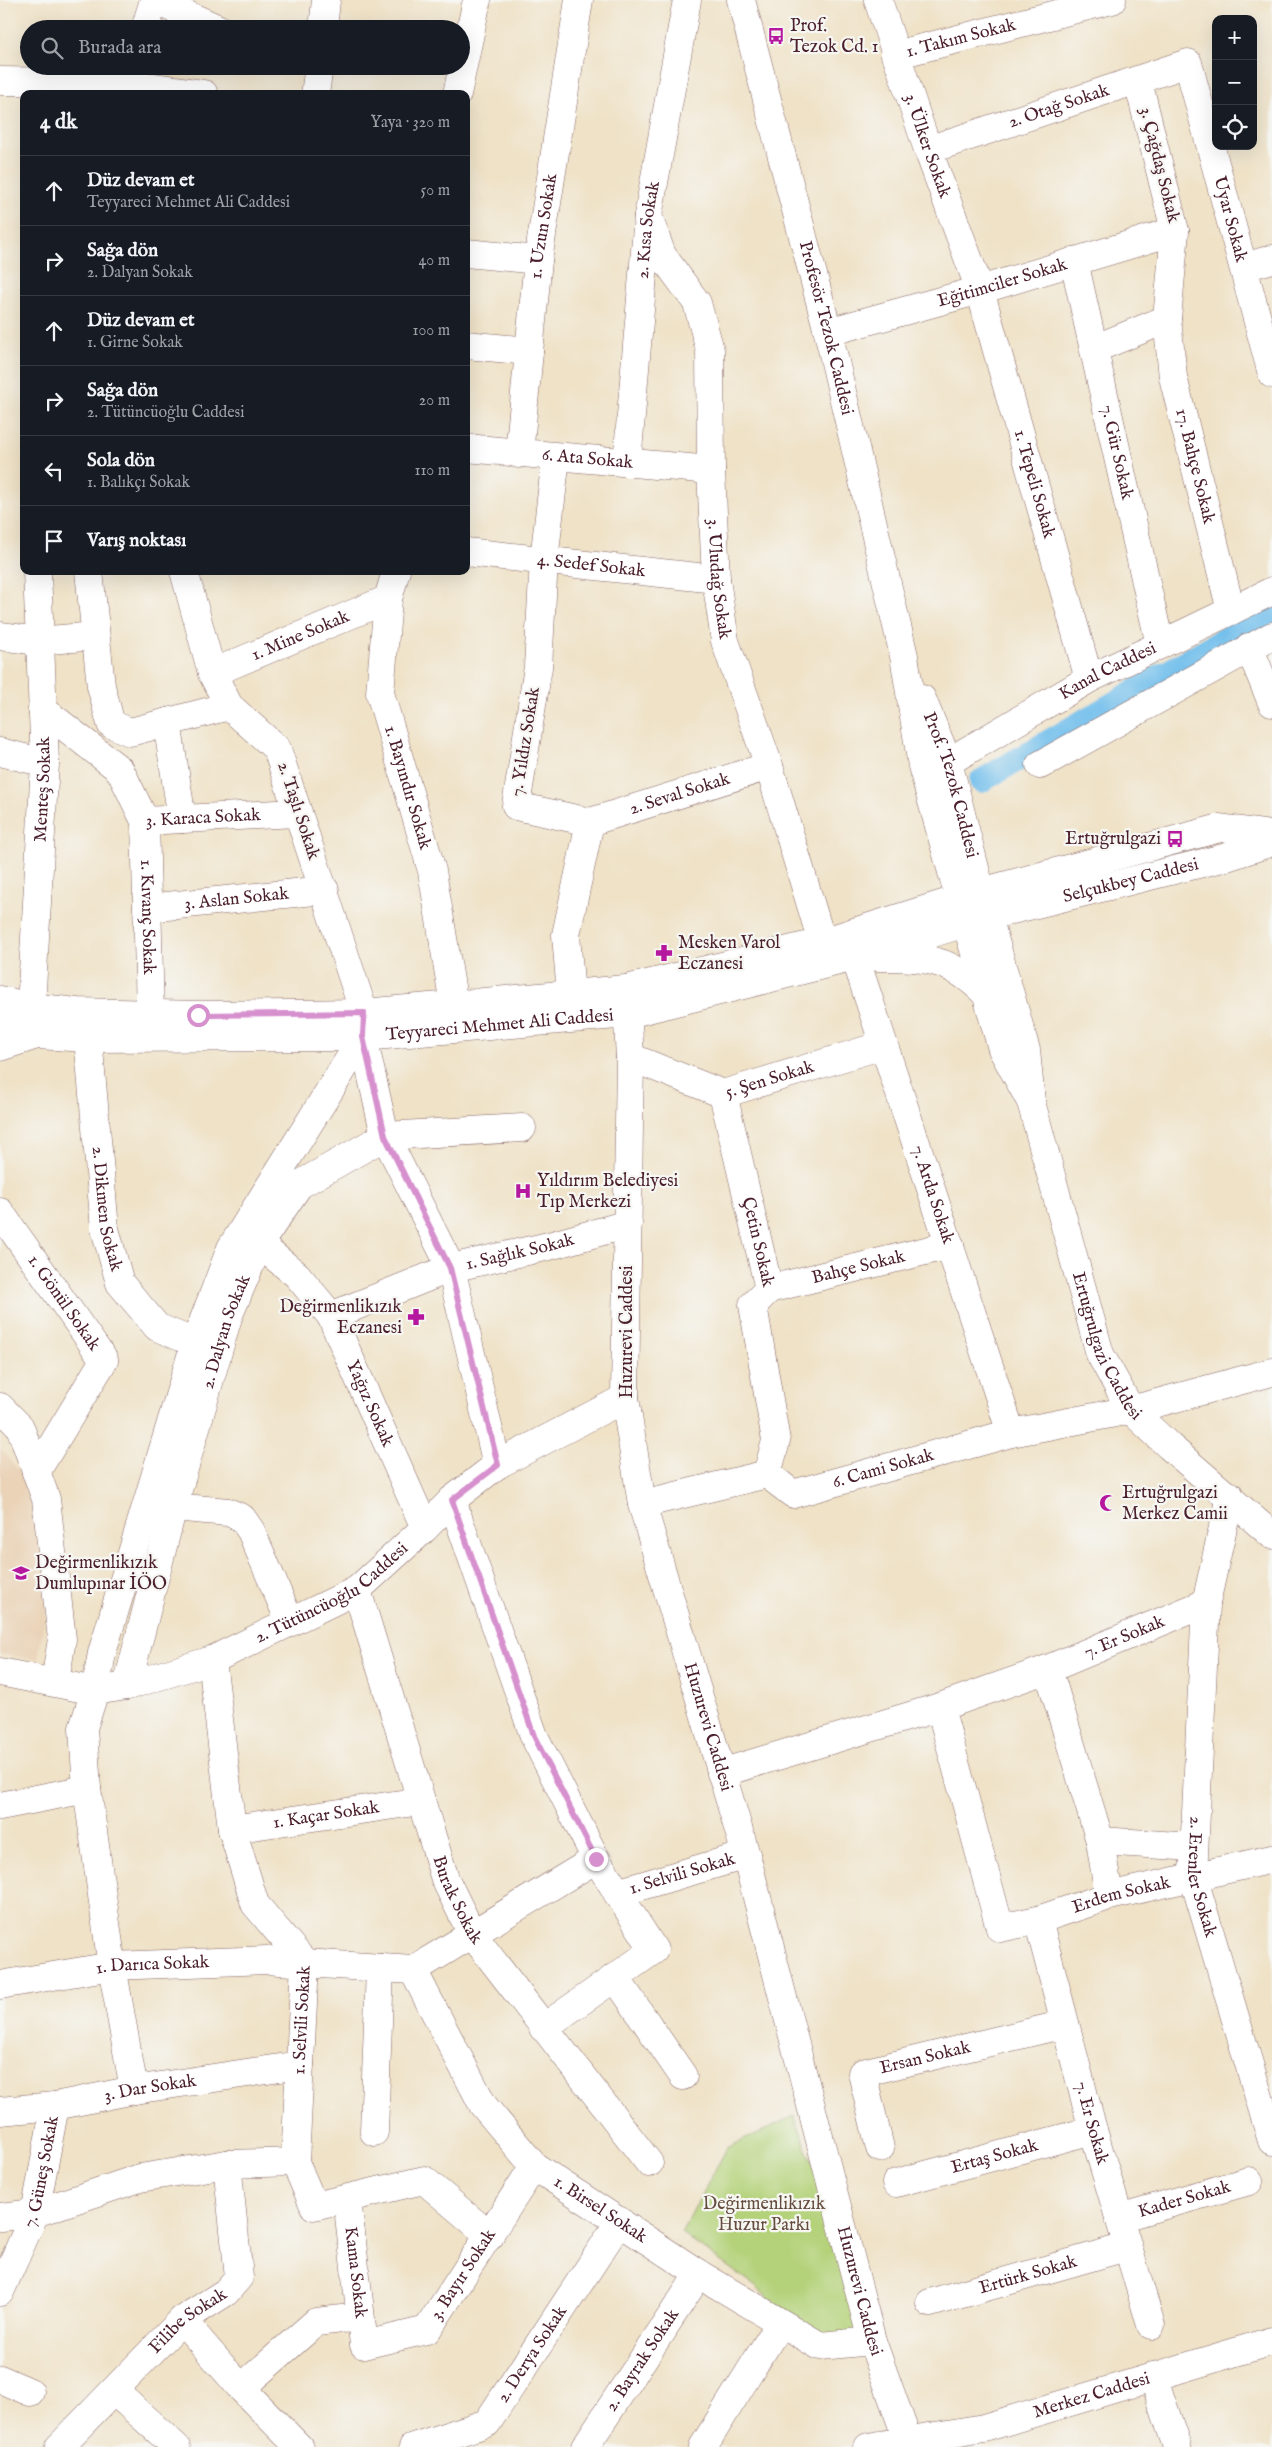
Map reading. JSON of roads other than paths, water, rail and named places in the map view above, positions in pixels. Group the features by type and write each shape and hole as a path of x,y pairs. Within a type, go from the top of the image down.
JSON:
{"street":[{"path":"148,20 154,0 199,20"},
{"path":"324,20 326,0"},
{"path":"470,33 477,0"},
{"name":"1. Uzun Sokak","path":"519,454 538,260 579,0"},
{"name":"2. Kısa Sokak","path":"628,463 648,216 687,0"},
{"name":"Profesör Tezok Caddesi","path":"741,0 828,332 904,656"},
{"name":"3. Ülker Sokak","path":"878,0 895,56 928,150 980,290"},
{"name":"1. Takım Sokak","path":"895,56 1112,0"},
{"name":"2. Otağ Sokak","path":"928,150 1188,64"},
{"name":"Uyar Sokak","path":"1188,64 1272,374"},
{"path":"0,80 27,87 86,88 129,75 188,90"},
{"path":"316,90 318,75"},
{"path":"458,90 461,75"},
{"name":"3. Çağdaş Sokak","path":"1138,82 1175,231 1167,319"},
{"name":"3. Uludağ Sokak","path":"648,216 662,256 697,302 710,350 711,470 716,579 725,641 769,766 822,942"},
{"name":"Eğitimciler Sokak","path":"828,332 980,290 1175,231"},
{"path":"470,253 538,260"},
{"path":"1244,267 1272,259"},
{"name":"7. Gür Sokak","path":"1074,261 1160,645"},
{"name":"1. Tepeli Sokak","path":"980,290 1089,679"},
{"path":"1094,349 1167,319"},
{"name":"17. Bahçe Sokak","path":"1167,319 1173,377 1231,611"},
{"path":"470,345 529,351"},
{"name":"6. Ata Sokak","path":"470,448 711,470"},
{"name":"7. Yıldız Sokak","path":"556,457 544,560 538,667 516,806 590,822"},
{"name":"4. Sedef Sokak","path":"470,552 716,579"},
{"name":"Menteş Sokak","path":"31,1008 45,763 37,575"},
{"path":"89,575 100,686 111,724 130,732 229,706"},
{"name":"2. Taşlı Sokak","path":"185,575 212,673 229,706 278,749 297,813 325,890 364,1025"},
{"name":"1. Bayındır Sokak","path":"395,575 388,599 380,693 432,871 454,1005"},
{"name":"Kanal Caddesi","path":"948,762 1089,679 1272,591"},
{"name":"1. Mine Sokak","path":"212,673 388,599"},
{"path":"0,636 39,641 95,636"},
{"path":"1040,765 1261,641 1272,703"},
{"path":"904,656 922,766 974,907"},
{"name":"Prof. Tezok Caddesi","path":"904,656 948,762 974,907"},
{"name":"3. Karaca Sokak","path":"42,709 120,770 144,821 297,813"},
{"path":"168,722 182,819"},
{"path":"0,752 45,763"},
{"name":"2. Seval Sokak","path":"590,822 769,766"},
{"name":"1. Kıvanç Sokak","path":"144,821 150,1014"},
{"path":"571,995 566,935 590,822"},
{"name":"Selçukbey Caddesi","path":"974,907 1220,828 1272,835"},
{"name":"Selçukbey Caddesi","path":"974,907 1226,857 1272,842"},
{"name":"3. Aslan Sokak","path":"147,908 325,890"},
{"name":"Teyyareci Mehmet Ali Caddesi","path":"0,1000 31,1008 77,1012 364,1025 454,1005 571,995 627,1002 822,942 974,907"},
{"name":"Teyyareci Mehmet Ali Caddesi","path":"0,1028 37,1035 88,1038 364,1025 627,1002 855,957 974,907"},
{"name":"Ertuğrulgazi Caddesi","path":"974,907 986,994 1002,1049 1032,1102"},
{"name":"Ertuğrulgazi Caddesi","path":"974,907 1026,1050 1032,1102 1100,1354 1131,1410 1169,1446 1230,1496 1272,1534"},
{"path":"855,957 904,957 931,960 968,976 986,994"},
{"name":"7. Arda Sokak","path":"855,957 1011,1433"},
{"name":"Huzurevi Caddesi","path":"627,1002 630,1057 625,1398 642,1504 746,1855 872,2341 909,2444"},
{"path":"364,1025 385,1136 450,1268 498,1465"},
{"name":"2. Dalyan Sokak","path":"134,2090 112,1966 87,1789 83,1728 95,1691 102,1654 195,1342 231,1248 364,1025"},
{"path":"0,1047 37,1035"},
{"name":"2. Dikmen Sokak","path":"88,1038 105,1228 120,1283 157,1327 195,1342"},
{"name":"5. Şen Sokak","path":"630,1057 723,1094 883,1044"},
{"name":"Çetin Sokak","path":"723,1094 769,1289 753,1305 776,1441 767,1474"},
{"path":"385,1136 522,1128"},
{"name":"2. Dalyan Sokak","path":"127,1686 173,1507 228,1317 259,1244 299,1185 385,1136"},
{"name":"1. Gönül Sokak","path":"0,1212 104,1360 36,1472"},
{"name":"1. Sağlık Sokak","path":"331,1316 450,1268 549,1246 628,1224"},
{"name":"Yağız Sokak","path":"259,1244 297,1275 331,1316 425,1528"},
{"name":"Bahçe Sokak","path":"769,1289 950,1245"},
{"name":"6. Cami Sokak","path":"767,1474 793,1494 1011,1433 1131,1410 1272,1372"},
{"name":"2. Tütüncüoğlu Caddesi","path":"0,1672 95,1691 127,1686 212,1660 357,1590 425,1528 452,1500 498,1465 625,1398"},
{"path":"0,1407 20,1427 46,1499 62,1638 55,1682"},
{"path":"642,1504 767,1474"},
{"path":"1206,1603 1230,1496"},
{"path":"452,1500 534,1736 596,1859 654,1950 543,2028"},
{"path":"173,1507 228,1512 242,1518 251,1531 290,1622"},
{"name":"Burak Sokak","path":"357,1590 445,1879 472,1934 649,2163"},
{"name":"7. Er Sokak","path":"721,1773 940,1707 1048,1669 1206,1603"},
{"name":"2. Erenler Sokak","path":"1206,1603 1193,1876 1272,2141"},
{"path":"212,1660 232,1829 255,1904 305,1962"},
{"path":"1048,1669 1100,1841 1109,1896"},
{"name":"Erdem Sokak","path":"940,1707 1000,1928 1038,1920 1109,1896 1272,1859"},
{"path":"0,1806 87,1789"},
{"name":"1. Kaçar Sokak","path":"232,1829 421,1802"},
{"name":"Erdem Sokak","path":"1100,1841 1194,1847"},
{"name":"1. Selvili Sokak","path":"617,1892 746,1855"},
{"path":"413,1970 596,1859"},
{"name":"7. Er Sokak","path":"1038,1920 1093,2130 1150,2326"},
{"name":"1. Darıca Sokak","path":"0,1984 112,1966 267,1960 305,1962"},
{"name":"1. Selvili Sokak","path":"347,2198 314,2206 295,2162 305,1962 413,1970"},
{"path":"374,2132 380,1968"},
{"name":"1. Birsel Sokak","path":"413,1970 483,2105 534,2166 699,2274 820,2346 872,2341"},
{"path":"615,1977 683,2076"},
{"name":"Ersan Sokak","path":"880,2148 862,2073 1065,2024"},
{"name":"3. Dar Sokak","path":"0,2111 55,2106 134,2090 300,2065"},
{"name":"7. Güneş Sokak","path":"0,2292 35,2213 55,2106"},
{"name":"Ertaş Sokak","path":"896,2183 1093,2130"},
{"path":"0,2217 35,2213 140,2178 227,2164 295,2162"},
{"name":"Filibe Sokak","path":"59,2447 182,2320 226,2292 239,2276 227,2164"},
{"name":"3. Bayır Sokak","path":"364,2345 427,2330 534,2166"},
{"path":"347,2198 424,2180 490,2236"},
{"name":"Kader Sokak","path":"1119,2218 1248,2181"},
{"name":"Kama Sokak","path":"347,2198 364,2345"},
{"name":"2. Derya Sokak","path":"413,2447 487,2423 620,2222"},
{"name":"Ertürk Sokak","path":"930,2303 1126,2247"},
{"name":"2. Bayrak Sokak","path":"584,2447 699,2274"},
{"path":"241,2388 316,2322 360,2317"},
{"path":"182,2320 241,2388 299,2447"},
{"path":"703,2447 780,2323"},
{"name":"Merkez Caddesi","path":"868,2447 909,2444 984,2428 1272,2341"},
{"path":"1153,2376 1177,2447"},
{"path":"0,2380 30,2392"},
{"path":"114,2391 176,2447"}],"waterway":[{"path":"981,781 1272,611"}],"place":[{"name":"Prof. Tezok Cd. 1","path":"776,36"},
{"name":"Ertuğrulgazi","path":"1175,839"},
{"name":"Mesken Varol Eczanesi","path":"664,953"},
{"name":"Yıldırım Belediyesi Tıp Merkezi","path":"523,1191"},
{"name":"Değirmenlikızık Eczanesi","path":"416,1317"},
{"name":"Ertuğrulgazi Merkez Camii","path":"1108,1503"},
{"name":"Değirmenlikızık Dumlupınar İÖO","path":"21,1573"}],"park label":[{"name":"Değirmenlikızık Huzur Parkı","path":"764,2214"}]}
